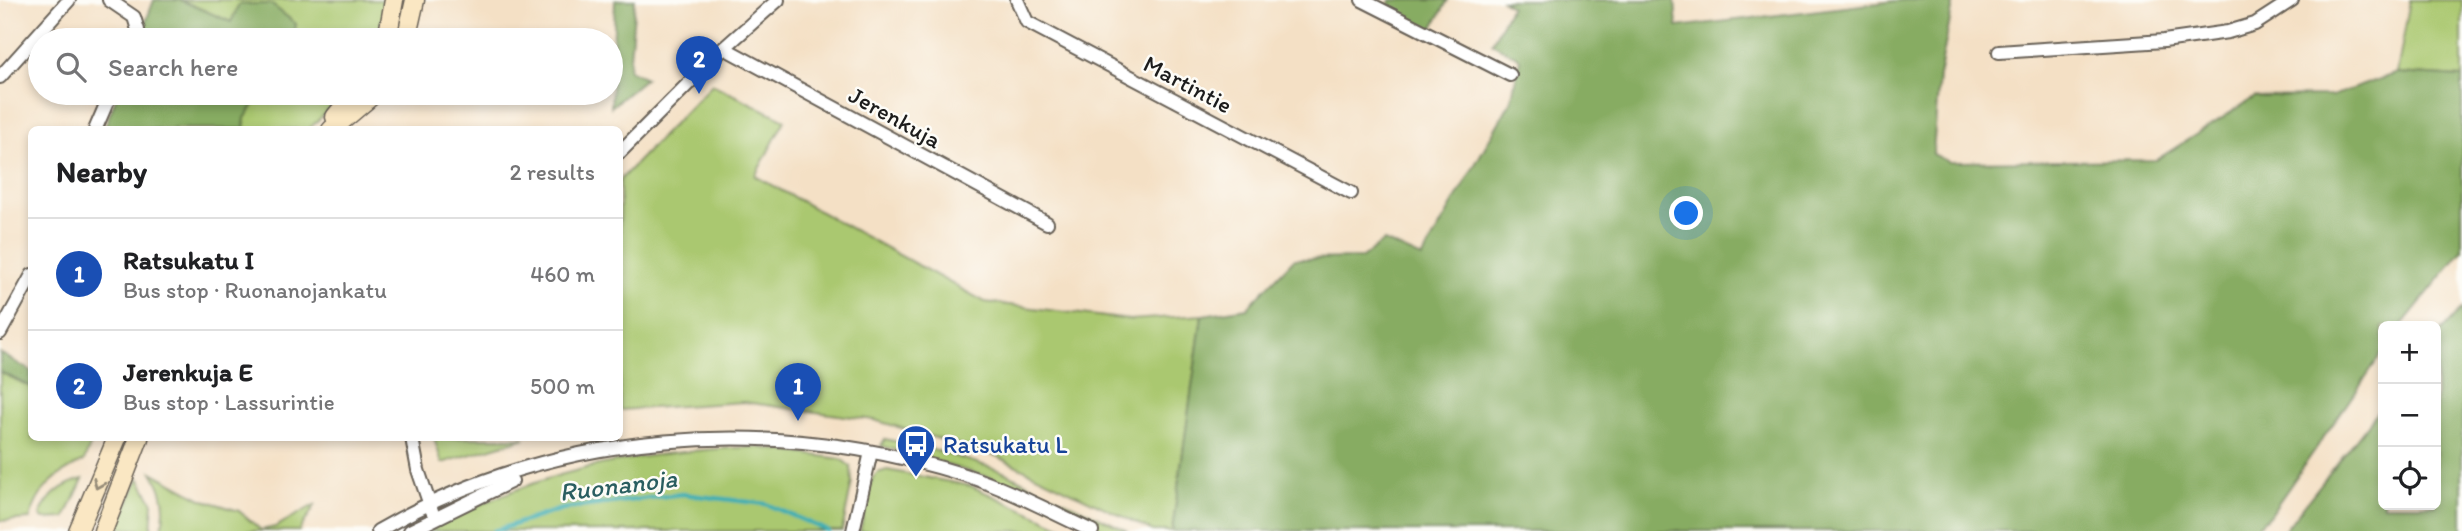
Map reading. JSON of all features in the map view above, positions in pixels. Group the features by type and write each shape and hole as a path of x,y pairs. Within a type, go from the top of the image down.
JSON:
{"main road":[{"path":"389,28 394,0"},
{"path":"409,28 415,0"},
{"path":"328,126 345,105"},
{"path":"336,126 361,105"},
{"path":"78,531 116,441"},
{"path":"103,531 138,441"}],"street":[{"path":"44,28 69,0"},
{"path":"109,0 134,17 137,28"},
{"path":"623,149 724,48 778,0"},
{"name":"Martintie","path":"1017,0 1027,22 1351,193"},
{"path":"1362,0 1510,75"},
{"path":"1999,52 2164,41 2228,32 2255,24 2292,0"},
{"path":"0,77 28,46"},
{"name":"Jerenkuja","path":"724,48 1047,223"},
{"path":"97,126 106,105"},
{"path":"0,333 28,282"},
{"path":"378,531 430,504 497,478 571,457 661,440 721,437 794,440 871,452 966,476 1092,531"},
{"path":"413,441 435,517"},
{"path":"853,531 871,452"},
{"path":"410,531 510,482 571,457"}],"green space":[{"path":"154,0 180,0 231,22 239,4 271,4 296,24 295,28 144,28"},
{"path":"180,0 388,0 380,28 295,28 296,24 231,22"},
{"path":"615,0 635,0 629,70 646,78 623,97 623,28 614,28"},
{"path":"1391,0 1448,0 1430,33 1402,19 1388,5"},
{"path":"1502,0 1675,0 1677,27 1903,0 1954,0 1939,76 1933,154 1949,162 2156,160 2255,97 2332,96 2397,73 2462,77 2462,251 2405,321 2378,321 2378,359 2269,516 2253,531 1172,531 1202,315 1247,308 1294,259 1362,258 1384,241 1422,258 1511,101 1520,59 1492,43 1511,6"},
{"path":"2410,0 2462,0 2462,77 2397,73"},
{"path":"712,84 785,120 755,176 985,302 1130,320 1202,315 1172,531 1153,531 994,455 874,420 744,402 623,410 623,177"},
{"path":"113,105 254,105 245,118 244,126 105,126"},
{"path":"254,105 334,105 312,126 244,126 245,118"},
{"path":"2462,309 2462,531 2284,531 2378,411 2378,510 2441,510 2441,331"},
{"path":"0,353 28,369 28,386 0,372"},
{"path":"0,372 28,386 28,441 92,441 84,461 65,471 43,491 30,519 0,521"},
{"path":"885,439 938,451 999,470 1128,531 1106,531 995,479 881,446"},
{"path":"435,441 515,441 442,463"},
{"path":"756,447 841,459 851,467 852,482 842,531 427,531 507,493 586,468 668,453"},
{"path":"887,470 971,486 1071,531 860,531 872,479 877,473"},
{"path":"152,472 201,499 239,511 261,530 275,527 316,504 299,531 161,531 163,500"},
{"path":"139,478 153,503 151,531 117,528"},
{"path":"83,479 65,518 43,519 40,515 52,496 63,487"}],"waterway":[{"name":"Ruonanoja","path":"494,531 562,509 682,494 766,504 828,531"}],"place":[{"name":"Jerenkuja E","path":"699,94"},
{"name":"Ratsukatu I","path":"798,421"},
{"name":"Ratsukatu L","path":"916,478"}]}
